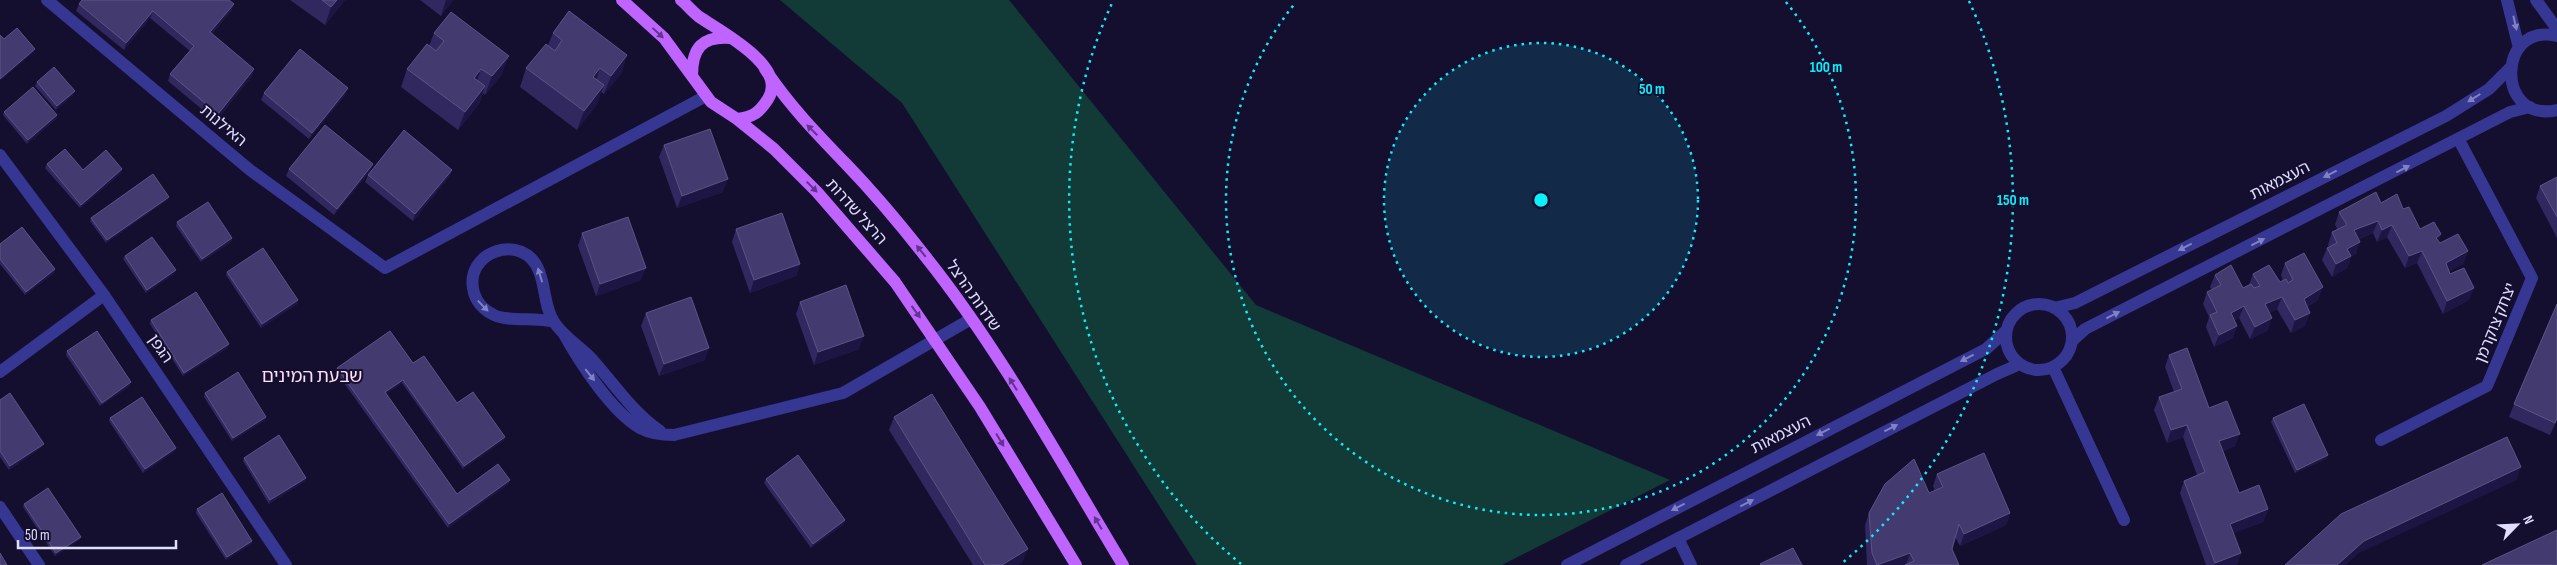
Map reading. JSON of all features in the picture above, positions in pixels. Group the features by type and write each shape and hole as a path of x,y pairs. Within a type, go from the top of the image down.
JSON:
{"main road":[{"path":"622,0 664,38 706,96 726,114 737,119 752,117 761,109 770,96 772,82 765,69 751,52 696,14 681,0"},
{"path":"692,76 692,62 706,42 714,37 730,38"},
{"name":"שדרות הרצל","path":"765,69 805,123 846,165 915,243 971,319 1123,565"},
{"name":"הרצל שדרות","path":"737,119 774,149 824,200 894,282 937,340"},
{"path":"937,340 1076,565"}],"street":[{"name":"האילנות","path":"47,0 250,170 385,268 706,96"},
{"path":"2507,0 2519,48 2528,40 2540,35 2557,36"},
{"path":"2536,0 2557,29"},
{"name":"העצמאות","path":"2054,308 2075,303 2446,116 2488,89 2510,66 2519,48"},
{"path":"2510,66 2511,82 2516,95 2530,107 2537,110 2557,110"},
{"path":"2072,341 2068,320 2054,308 2042,304 2022,308 2014,315 2006,330 2007,346 2012,356 2020,364 2030,369 2042,370 2053,367 2062,360 2072,341 2085,329 2459,140 2510,112 2530,107"},
{"name":"יצחק צוקרמן","path":"2380,440 2487,386 2532,278 2459,140"},
{"name":"הגפן","path":"0,155 104,295 286,565"},
{"path":"554,322 528,318 500,317 488,312 476,298 473,286 474,273 480,262 493,252 504,249 521,251 531,258 540,272 545,298 554,322 564,334 588,354 641,417 666,435 693,432 843,393 971,319"},
{"path":"0,372 104,295"},
{"name":"העצמאות","path":"1567,565 1986,349 2006,330"},
{"path":"1626,565 1979,383 2020,364"},
{"path":"2053,367 2124,520"},
{"path":"0,507 40,565"},
{"path":"1678,538 1691,565"}],"green space":[{"path":"780,0 1009,0 1256,305 1670,480 1502,565 1197,565 902,103"}],"building":[{"path":"82,0 229,0 234,4 210,32 254,69 218,114 170,74 194,46 153,11 126,43 79,4"},
{"path":"322,0 337,0 331,7"},
{"path":"569,11 627,55 611,76 600,68 593,77 604,85 584,111 526,68 546,44 555,51 562,40 553,33"},
{"path":"451,12 509,56 492,76 481,69 474,78 485,86 465,112 407,69 427,44 436,51 444,41 434,33"},
{"path":"17,28 35,49 0,79 0,35 4,39"},
{"path":"300,49 348,88 312,133 264,93"},
{"path":"54,67 75,91 57,106 37,82"},
{"path":"33,87 57,115 28,140 4,112"},
{"path":"325,125 373,164 337,209 289,169"},
{"path":"710,129 728,179 682,196 664,145"},
{"path":"404,130 452,170 415,214 368,175"},
{"path":"65,149 83,170 106,150 122,169 81,205 47,164"},
{"path":"153,174 169,197 107,240 91,218"},
{"path":"2557,177 2557,217 2540,186"},
{"path":"2376,192 2381,203 2397,194 2403,209 2409,207 2420,229 2434,222 2441,234 2436,238 2440,243 2458,234 2468,251 2446,263 2450,274 2464,268 2474,288 2447,301 2422,251 2409,256 2392,225 2382,230 2378,221 2354,230 2360,242 2347,249 2351,256 2336,264 2327,248 2337,243 2332,232 2347,225 2339,212"},
{"path":"208,202 232,238 202,259 177,222"},
{"path":"782,213 800,264 754,280 736,229"},
{"path":"628,217 646,268 600,284 582,233"},
{"path":"22,227 55,269 26,292 0,259 0,244"},
{"path":"152,237 176,270 147,290 125,256"},
{"path":"263,248 298,300 262,324 227,272"},
{"path":"2304,253 2323,287 2304,299 2310,313 2295,320 2282,297 2265,304 2272,318 2255,327 2244,306 2231,313 2237,326 2219,335 2210,315 2217,312 2207,292 2221,285 2215,275 2231,265 2243,288 2251,284 2254,288 2260,286 2253,274 2269,265 2280,282 2286,279 2288,283 2293,280 2285,263"},
{"path":"846,285 864,336 818,352 800,302"},
{"path":"196,292 229,344 184,373 151,320"},
{"path":"691,297 709,348 664,364 646,313"},
{"path":"2557,304 2557,418 2555,423 2514,404"},
{"path":"97,331 131,382 102,403 67,351"},
{"path":"390,331 413,363 424,356 457,403 473,392 505,437 464,466 403,380 385,392 457,494 498,464 510,480 449,524 337,368"},
{"path":"2187,348 2209,408 2227,401 2240,434 2219,441 2239,493 2259,485 2268,509 2230,524 2241,553 2215,563 2184,481 2205,472 2187,425 2171,430 2159,397 2182,389 2169,355"},
{"path":"238,372 266,417 233,438 205,393"},
{"path":"10,393 44,444 10,466 0,451 0,400"},
{"path":"932,394 1028,549 1002,565 985,565 894,417"},
{"path":"142,397 176,448 145,469 110,418"},
{"path":"2304,404 2328,455 2297,470 2273,418"},
{"path":"279,435 306,478 270,500 244,458"},
{"path":"2507,437 2521,467 2364,541 2337,565 2285,565 2341,514"},
{"path":"1984,453 2010,513 1964,534 1959,524 1952,549 1959,565 1905,565 1914,561 1910,553 1877,565 1872,553 1869,513 1885,484 1914,459 1929,493 1943,487 1937,474"},
{"path":"798,455 845,520 813,544 766,479"},
{"path":"48,488 81,537 56,553 24,504"},
{"path":"222,493 252,541 227,557 197,509"},
{"path":"2557,530 2557,565 2482,565"},
{"path":"1793,548 1802,565 1760,564"},
{"path":"0,553 7,565 0,565"}],"district":[{"name":"שבעת המינים","path":"312,376"}]}
